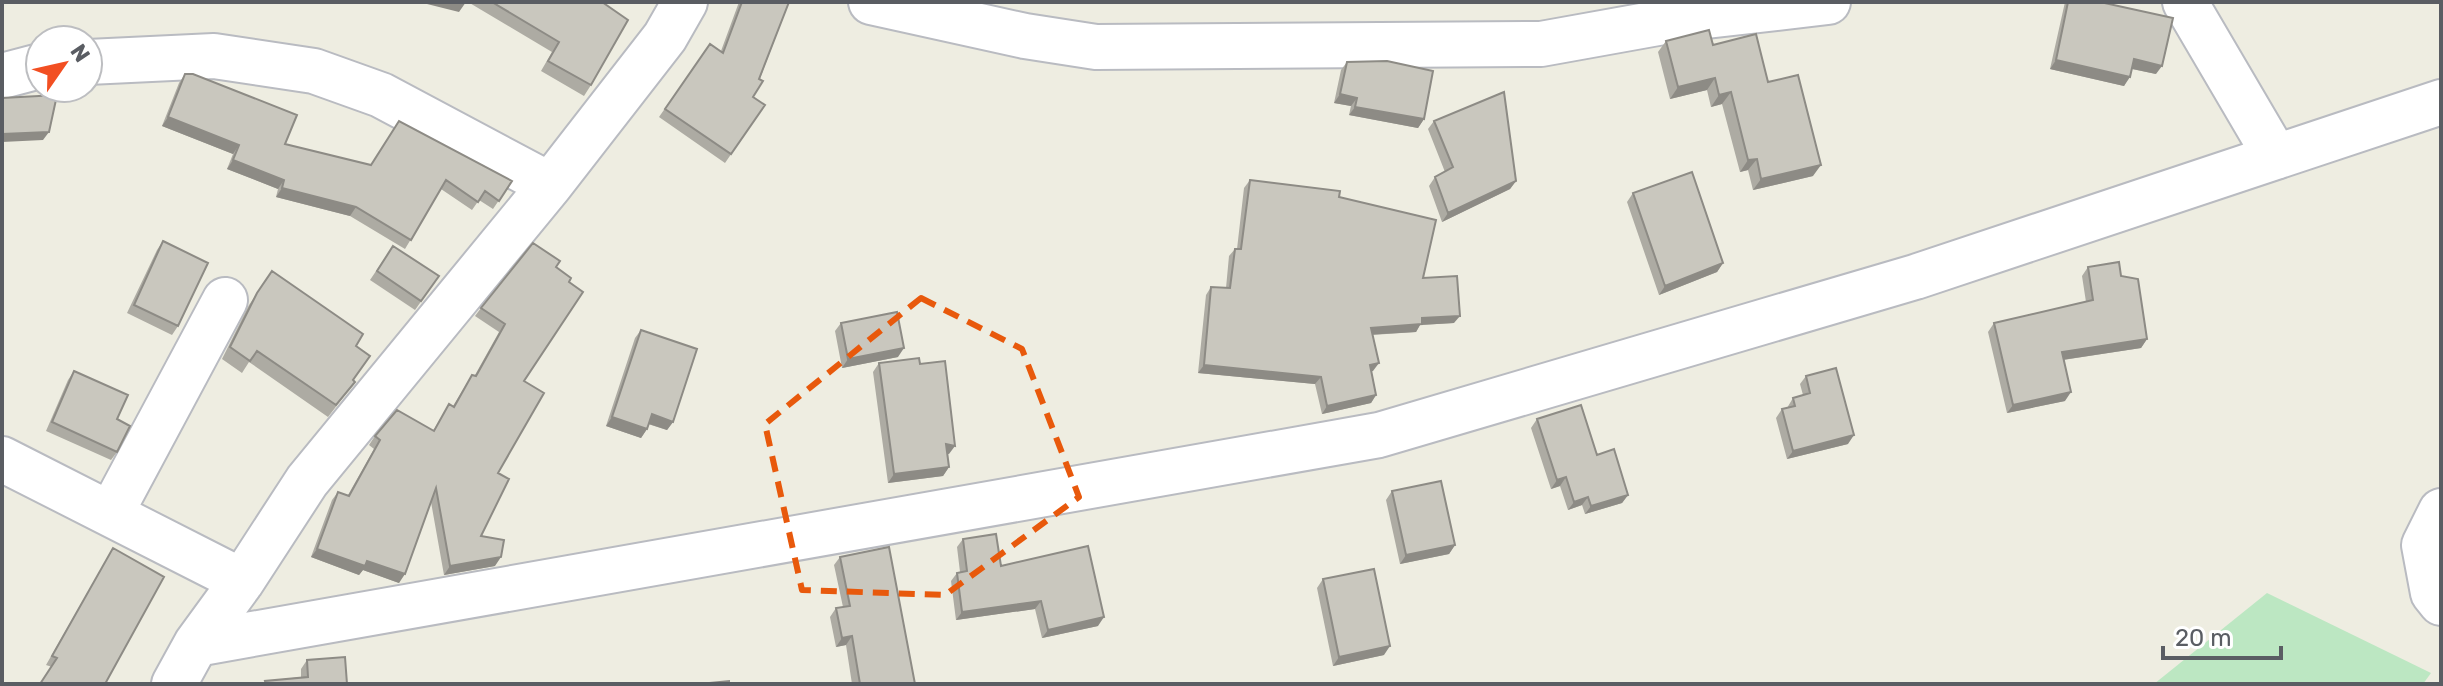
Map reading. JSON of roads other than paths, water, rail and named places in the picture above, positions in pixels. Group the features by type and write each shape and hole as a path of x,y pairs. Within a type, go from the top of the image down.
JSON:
{"street":[{"path":"174,684 196,644 242,581 307,481 550,185 665,37 685,2"},
{"path":"871,2 1025,36 1096,47 1541,44 1680,19 1828,2"},
{"path":"2185,2 2276,157"},
{"path":"104,61 214,56 314,71 381,95 550,185"},
{"path":"196,644 1379,435 1915,277 2441,102"},
{"path":"111,513 225,300"},
{"path":"2,459 242,581"},
{"path":"2441,511 2424,545 2433,593 2441,603"}]}
